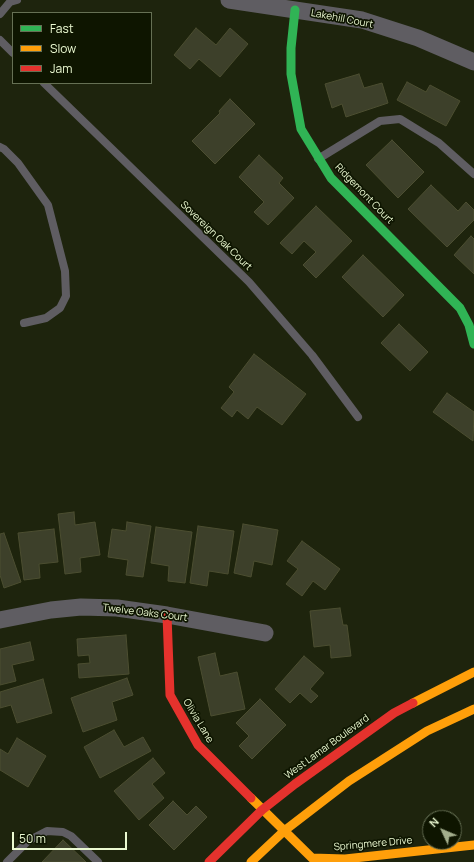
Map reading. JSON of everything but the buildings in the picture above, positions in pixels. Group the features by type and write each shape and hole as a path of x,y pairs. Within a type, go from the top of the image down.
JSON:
{"street":[{"name":"Lakehill Court","path":"229,0 362,20 418,38 474,62"},
{"name":"Ridgemont Court","path":"295,10 291,48 291,74 294,98 301,129 331,178 460,308 469,325 474,344"},
{"name":"Twelve Oaks Court","path":"0,620 52,610 81,607 117,608 167,615 265,633"},
{"name":"Olivia Lane","path":"167,615 170,695 198,745 284,831"},
{"name":"West Lamar Boulevard","path":"209,862 262,810 295,784 394,713 474,672"},
{"path":"251,862 284,831 362,773 427,731 474,709"},
{"name":"Springmere Drive","path":"284,831 312,858 371,859 474,845"}],"lane":[{"path":"0,14 10,2 17,0"},
{"path":"0,40 12,51"},
{"name":"Sovereign Oak Court","path":"45,84 249,282 312,356 358,417"},
{"path":"318,159 380,121 400,119 439,144 474,174"},
{"path":"0,148 4,149 18,163 48,206 65,271 66,296 60,308 46,318 24,322"},
{"path":"7,862 28,841 47,831 63,832 72,836 98,862"}],"traffic: fast":[{"path":"295,10 291,48 291,74 301,129 331,178 460,308 469,325 474,344"}],"traffic: slow":[{"path":"413,703 474,672"},
{"path":"251,862 284,831 349,781 427,731 474,709"},
{"path":"251,798 312,858 345,859 474,845"}],"traffic: jam":[{"path":"167,615 170,695 198,745 251,798"},
{"path":"209,862 262,810 295,784 394,713 413,703"}]}
